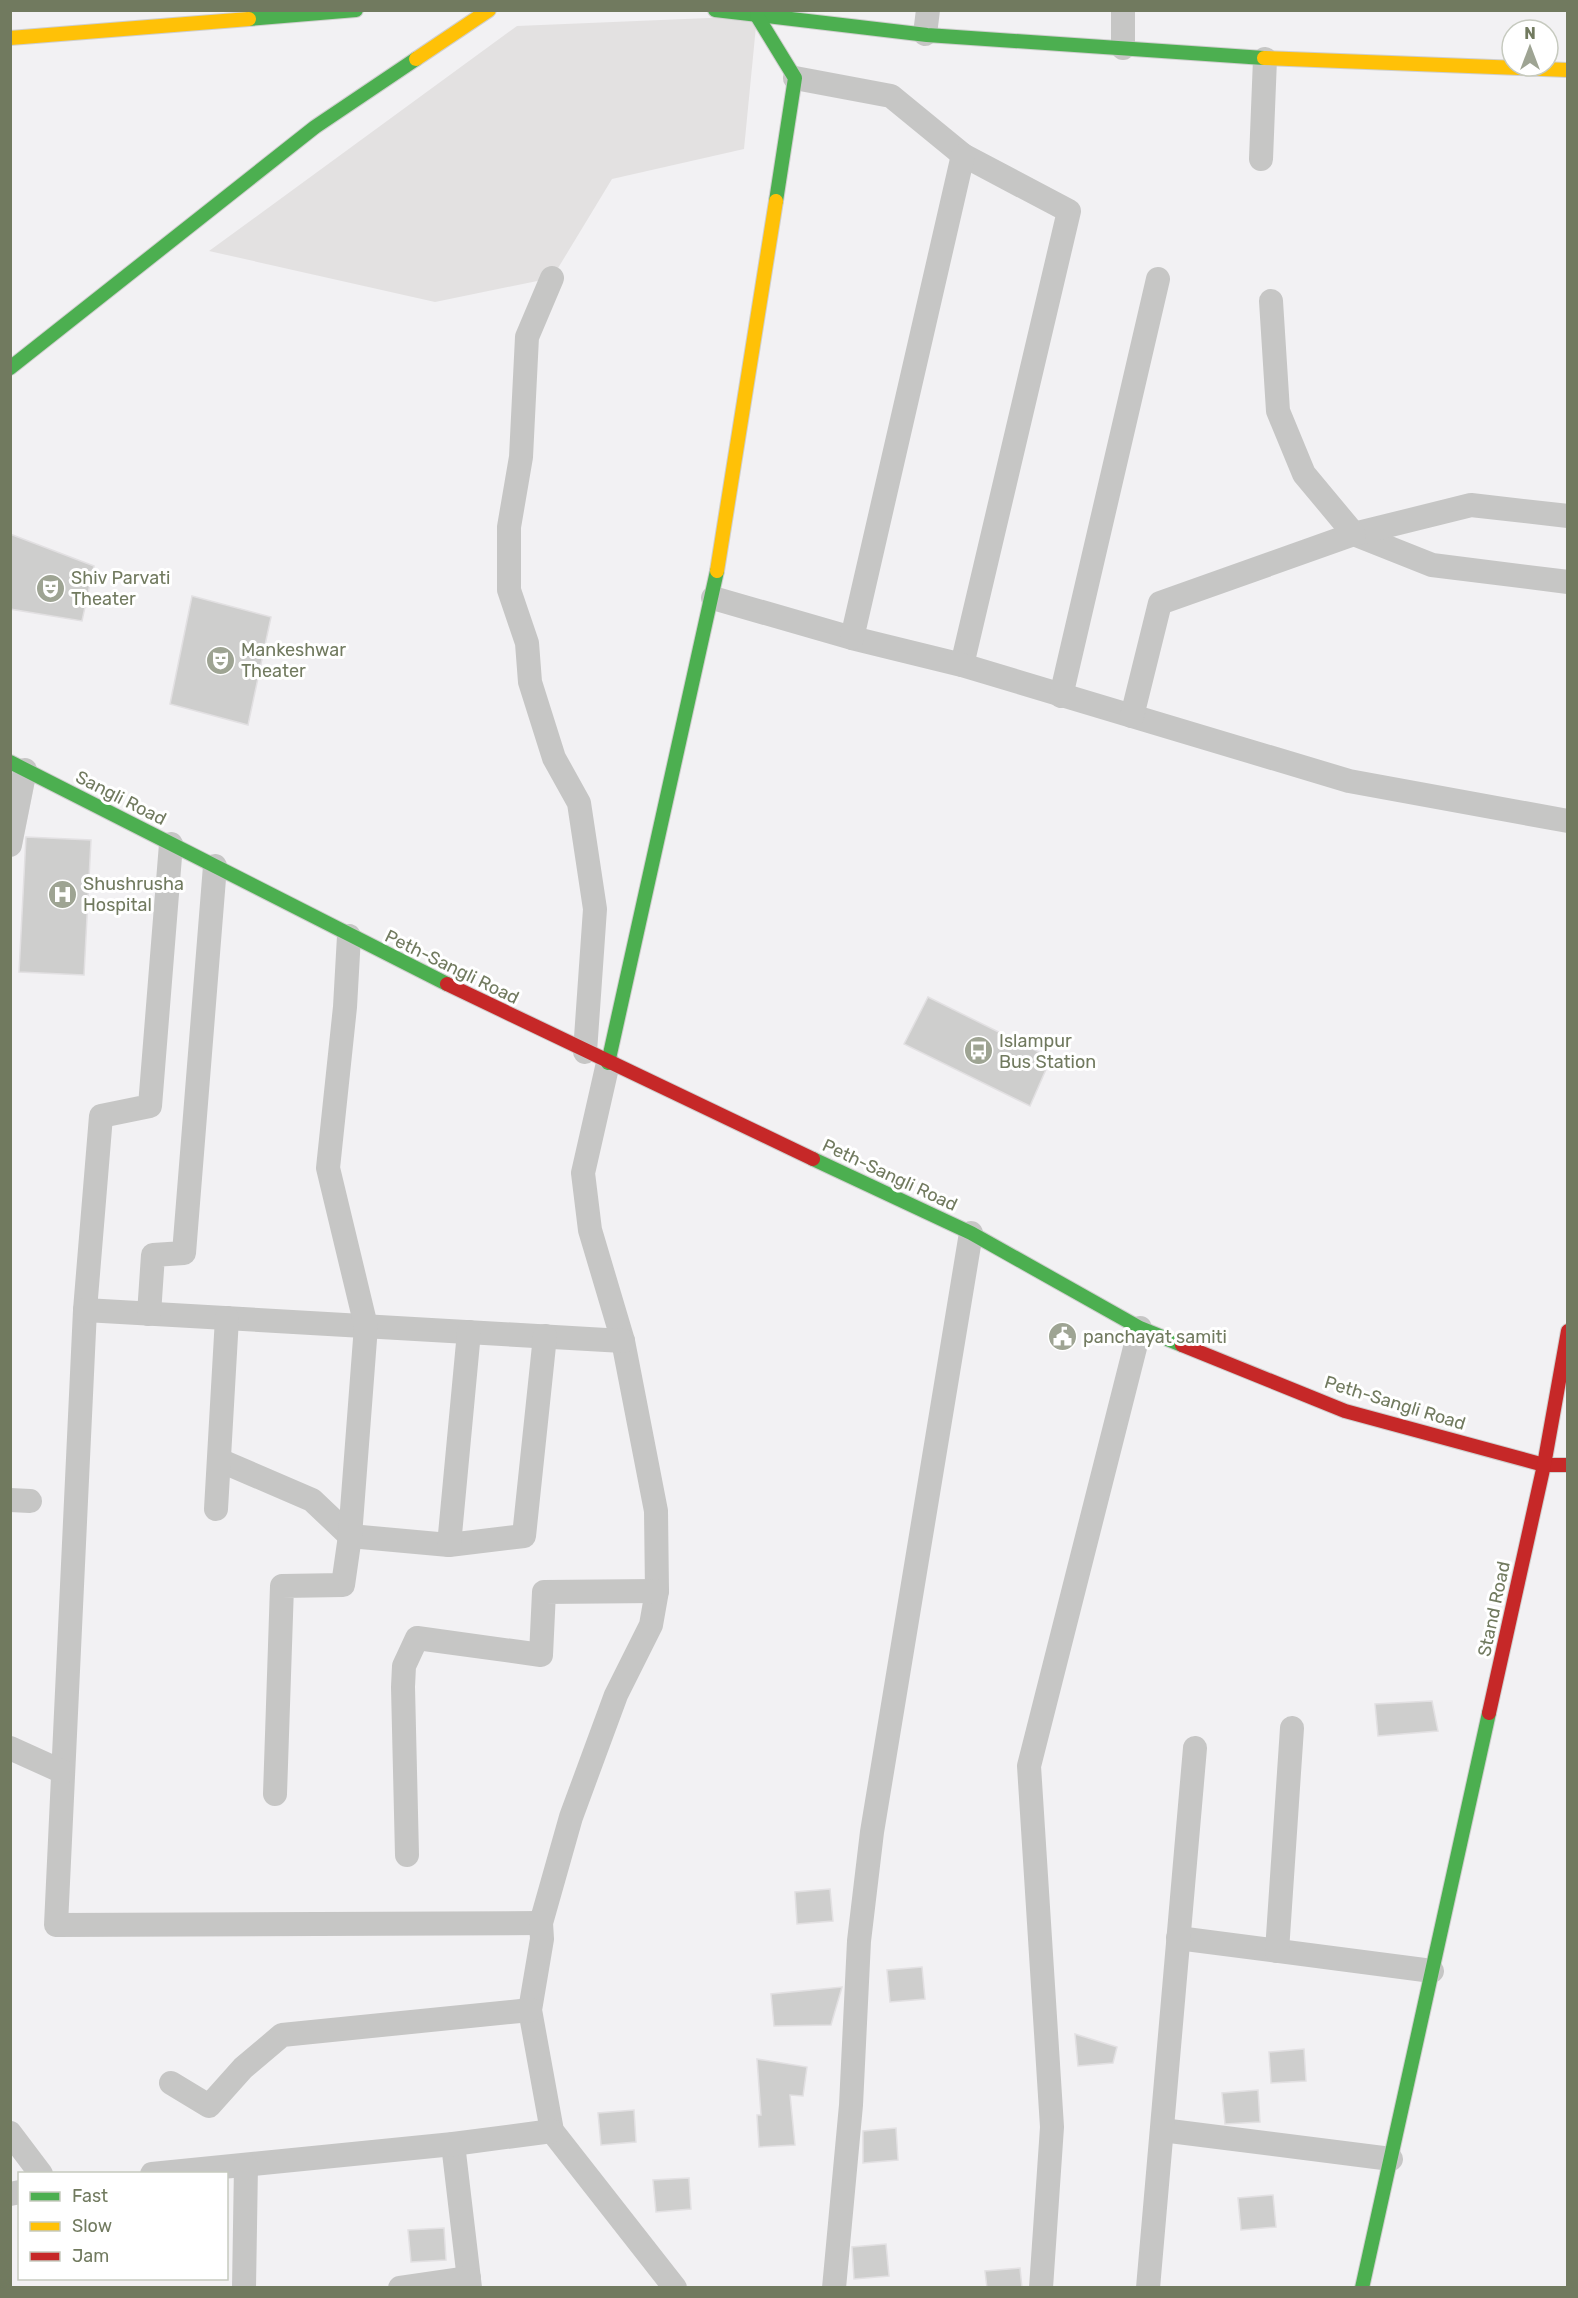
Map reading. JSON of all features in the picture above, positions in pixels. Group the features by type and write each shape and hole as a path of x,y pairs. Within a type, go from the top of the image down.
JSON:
{"main road":[{"path":"10,38 196,17 356,10"},
{"path":"10,368 315,127 489,10"},
{"path":"715,10 927,22 1123,48 1265,59 1568,70"},
{"path":"608,1064 713,598 795,78 758,13"},
{"name":"Sangli Road","path":"18,766 215,866"},
{"name":"Peth-Sangli Road","path":"215,866 349,936 608,1064 971,1233 1140,1328 1345,1411 1544,1465 1568,1465"},
{"name":"Stand Road","path":"1362,2288 1544,1465 1568,1331"}],"street":[{"path":"1123,10 1123,48"},
{"path":"1262,159 1265,59"},
{"path":"795,78 891,96 963,155 1069,211 962,665"},
{"path":"852,638 963,155"},
{"path":"552,278 527,337 521,457 509,527 509,590 527,643 530,682 554,758 579,802 581,814 596,909 585,1052"},
{"path":"1061,696 1158,279"},
{"path":"1271,301 1278,411 1304,474 1354,534 1432,565 1568,582"},
{"path":"1132,716 1160,603 1354,534 1471,505 1568,516"},
{"path":"713,598 852,638 962,665 1348,781 1568,821"},
{"path":"10,845 18,766"},
{"path":"171,844 150,1106 101,1116 85,1310 56,1926 541,1923"},
{"path":"149,1314 153,1255 184,1253 215,866"},
{"path":"275,1794 282,1586 343,1585 350,1536 366,1326 328,1168 345,1007 349,936"},
{"path":"608,1064 583,1173 590,1230 623,1341 656,1511 657,1591 651,1625 616,1695 571,1817 541,1923 542,1939 530,2010 552,2131 675,2288"},
{"path":"834,2288 851,2105 859,1941 872,1832 971,1233"},
{"path":"85,1310 623,1341"},
{"path":"216,1509 227,1318"},
{"path":"1041,2288 1052,2127 1029,1766 1140,1328"},
{"path":"449,1545 469,1332"},
{"path":"219,1460 312,1500 350,1536 449,1545 524,1536 545,1336"},
{"path":"407,1855 403,1686 404,1666 417,1638 541,1655 544,1592 657,1591"},
{"path":"1277,1951 1292,1728"},
{"path":"10,1748 63,1772"},
{"path":"1148,2288 1195,1748"},
{"path":"1178,1938 1432,1971"},
{"path":"171,2084 209,2106 243,2068 282,2036 530,2010"},
{"path":"1162,2130 1390,2159"},
{"path":"173,2172 453,2144 552,2131"},
{"path":"10,2133 39,2172"},
{"path":"400,2288 469,2283 453,2144"},
{"path":"244,2288 246,2165"}],"shaded area":[{"path":"757,16 744,149 612,179 552,278 435,302 209,251 517,26"}],"building":[{"name":"Shiv Parvati Theater","path":"10,534 94,566 82,621 10,609"},
{"name":"Mankeshwar Theater","path":"192,596 271,617 248,725 170,704"},
{"path":"26,837 91,840 84,975 19,972"},
{"name":"Islampur Bus Station","path":"928,997 1051,1058 1030,1106 904,1044"},
{"path":"1432,1701 1438,1731 1378,1736 1375,1704"},
{"path":"830,1889 833,1921 797,1924 795,1892"},
{"path":"922,1967 925,1999 890,2002 887,1970"},
{"path":"842,1987 831,2025 774,2026 771,1994"},
{"path":"1075,2034 1117,2047 1113,2063 1078,2066"},
{"path":"1304,2049 1306,2081 1271,2083 1269,2052"},
{"path":"757,2059 807,2067 803,2096 790,2095 795,2145 759,2147 757,2115 761,2115"},
{"path":"1258,2090 1260,2122 1225,2124 1222,2093"},
{"path":"634,2110 636,2142 601,2145 598,2113"},
{"path":"896,2128 898,2160 863,2163 863,2131"},
{"path":"689,2178 691,2209 656,2212 653,2180"},
{"path":"1273,2195 1276,2227 1241,2230 1238,2198"},
{"path":"444,2228 446,2260 411,2262 408,2230"},
{"path":"886,2244 889,2276 854,2279 852,2247"},
{"path":"1020,2268 1022,2288 987,2288 985,2271"}],"traffic: fast":[{"path":"249,19 356,10"},
{"path":"715,10 927,35 1264,58"},
{"path":"759,10 757,16 795,78 776,201"},
{"path":"10,368 315,127 416,59"},
{"path":"608,1063 717,571"},
{"path":"10,762 447,984"},
{"path":"813,1159 971,1233 1140,1328 1182,1345"},
{"path":"1362,2288 1489,1713"}],"traffic: slow":[{"path":"416,59 489,10"},
{"path":"10,38 249,19"},
{"path":"1264,58 1568,70"},
{"path":"717,571 776,201"}],"traffic: jam":[{"path":"447,984 813,1159"},
{"path":"1489,1713 1544,1465 1568,1331"},
{"path":"1182,1345 1345,1411 1544,1465 1568,1465"}],"place":[{"name":"Shiv Parvati Theater","path":"50,588"},
{"name":"Mankeshwar Theater","path":"220,660"},
{"name":"Shushrusha Hospital","path":"62,894"},
{"name":"Islampur Bus Station","path":"978,1051"},
{"name":"panchayat samiti","path":"1062,1337"}]}
